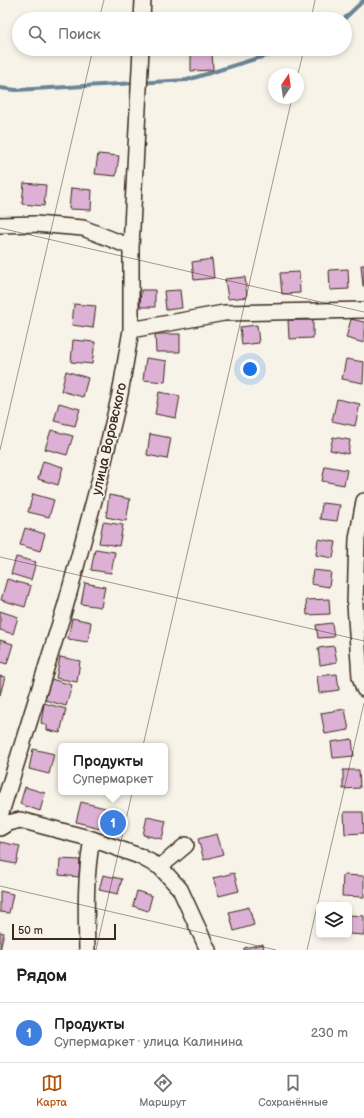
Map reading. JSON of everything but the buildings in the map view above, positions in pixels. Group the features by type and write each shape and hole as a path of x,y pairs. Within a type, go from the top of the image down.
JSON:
{"street":[{"path":"142,12 143,0"},
{"name":"улица Воровского","path":"0,816 68,596 99,482 120,394 131,330 131,247 141,56"},
{"path":"0,225 35,224 83,228 131,247"},
{"path":"131,330 224,313 364,310"},
{"path":"364,501 357,540 355,604 360,677 364,689"},
{"path":"0,828 8,823 20,820 92,839 139,856 160,867 180,889 208,950"},
{"path":"87,950 85,907 87,864 92,839"},
{"path":"160,867 186,845"}],"waterway":[{"path":"351,12 364,0"},
{"path":"0,88 16,90 187,80 266,56"}],"place":[{"name":"Продукты","path":"113,823"}]}
